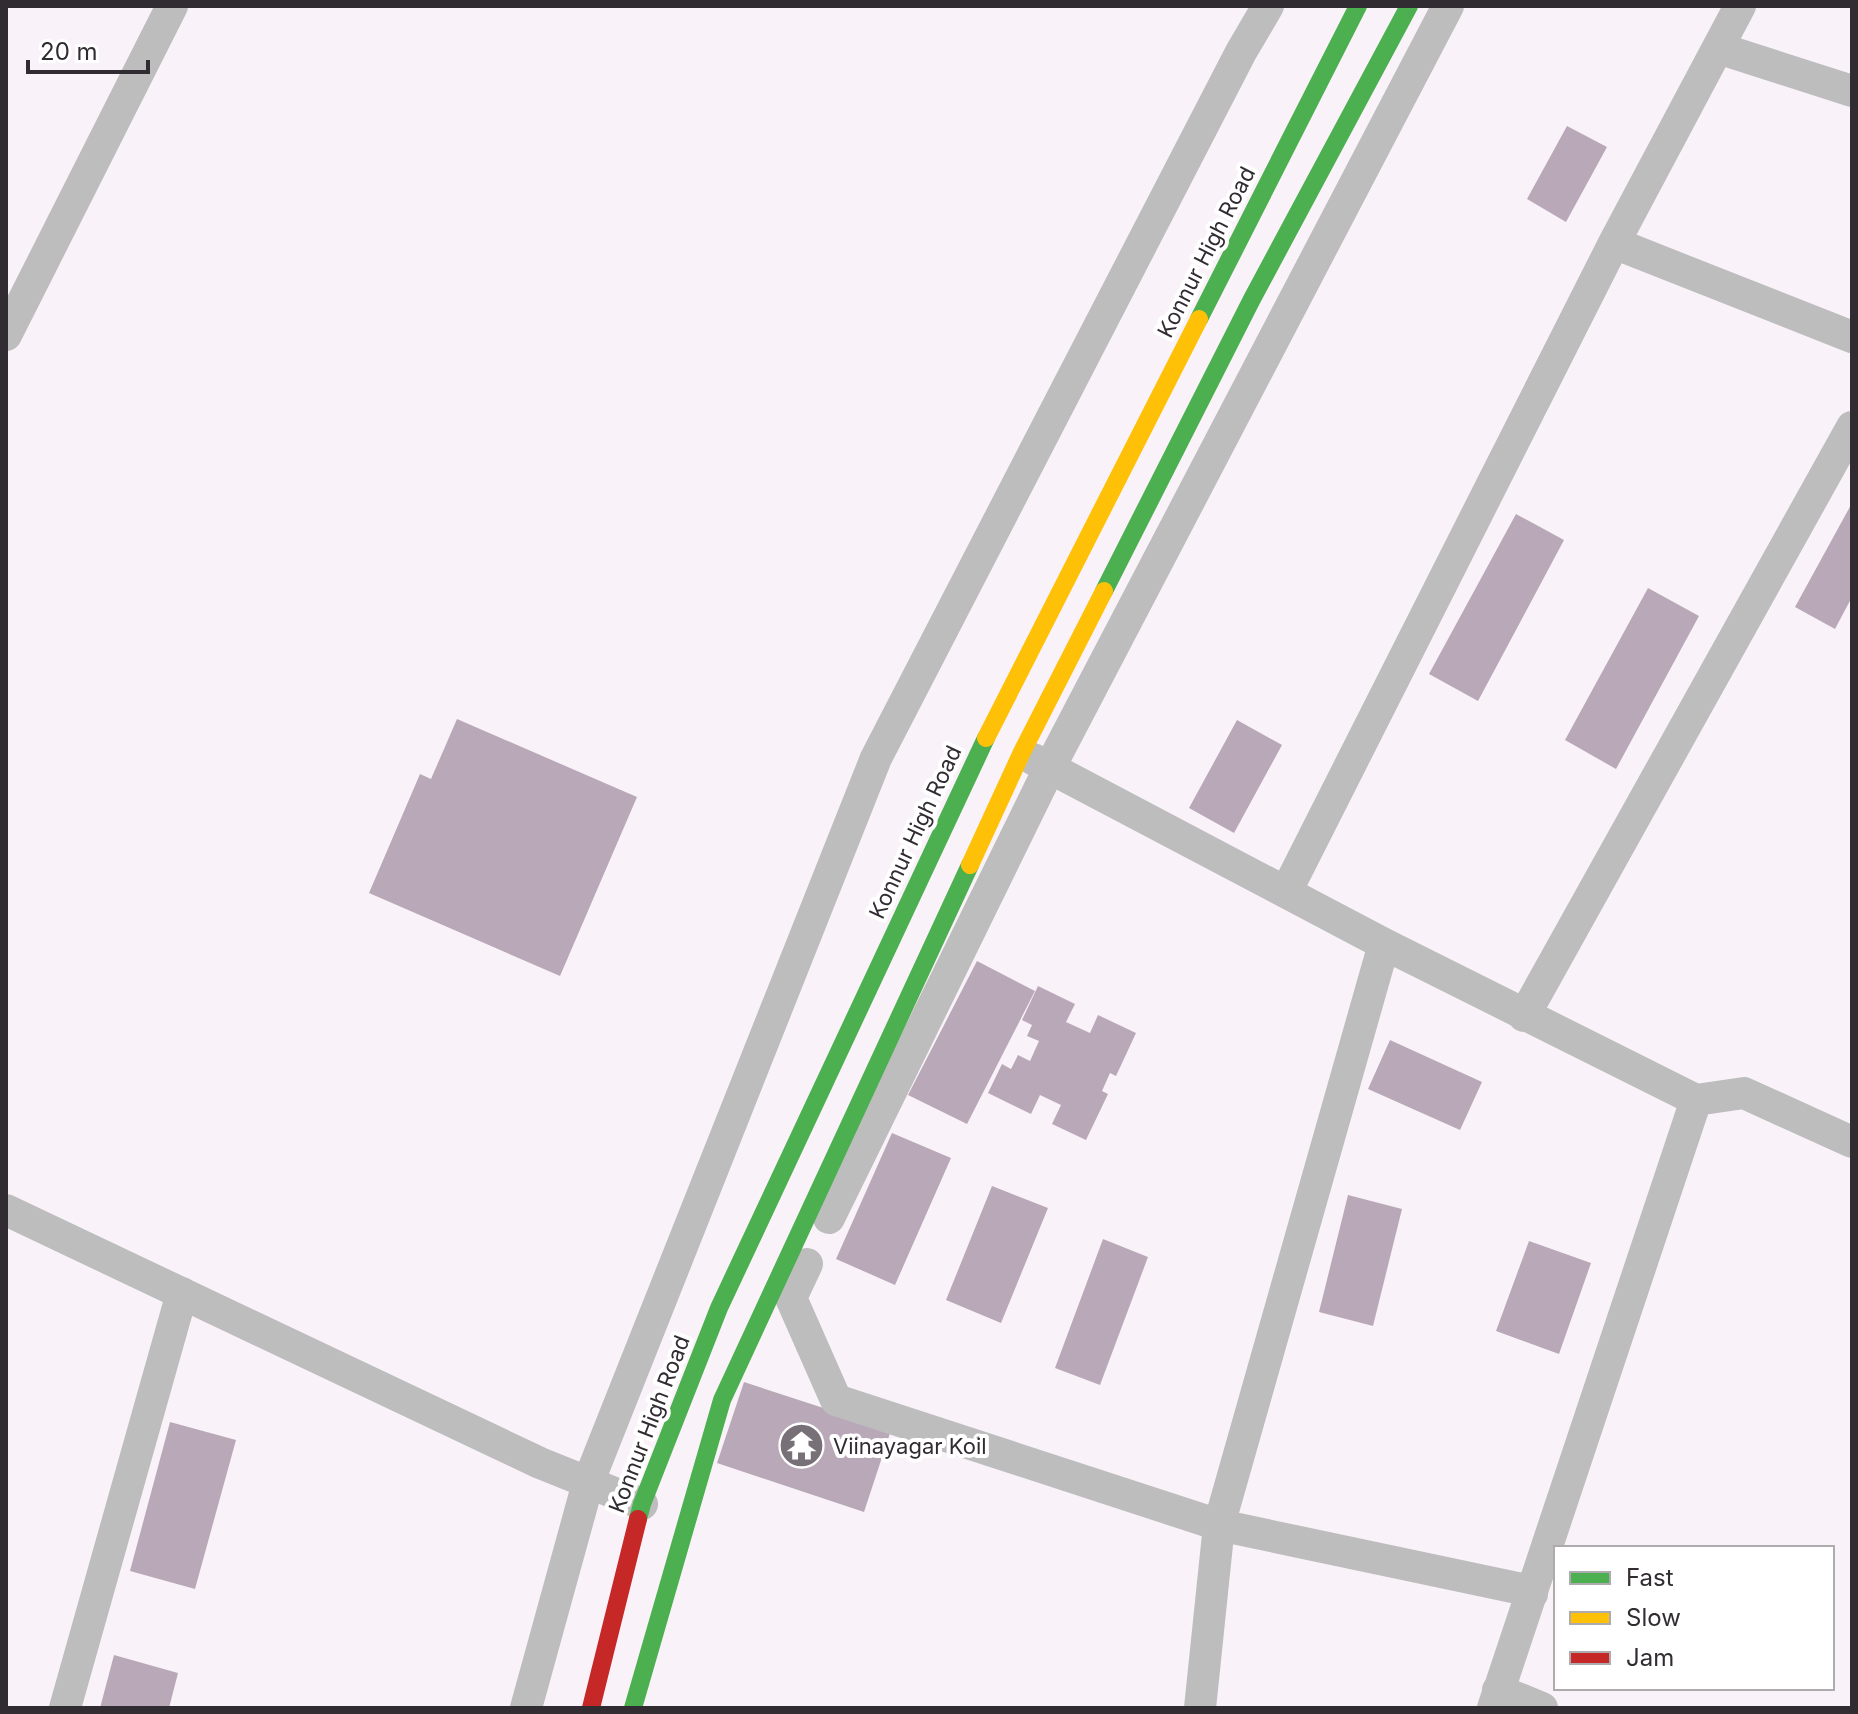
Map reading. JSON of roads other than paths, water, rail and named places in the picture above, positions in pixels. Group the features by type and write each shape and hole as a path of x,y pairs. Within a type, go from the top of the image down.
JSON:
{"main road":[{"name":"Konnur High Road","path":"591,1708 642,1504 719,1308 989,732 1358,6"},
{"path":"633,1708 722,1400 1036,760 1252,299 1409,6"}],"street":[{"path":"6,335 172,6"},
{"path":"526,1708 588,1483 876,758 1241,52 1268,6"},
{"path":"1448,6 1036,760 791,1298 836,1400 1219,1525 1532,1592"},
{"path":"1286,892 1614,243 1740,6"},
{"path":"1718,48 1852,91"},
{"path":"1614,243 1852,337"},
{"path":"1524,1016 1852,427"},
{"path":"989,732 1036,760 1384,944 1696,1100 1744,1093 1852,1142"},
{"path":"1200,1708 1219,1525 1384,944"},
{"path":"1542,1708 1495,1699 1696,1100"},
{"path":"6,1210 540,1463 642,1504"},
{"path":"65,1708 182,1293"}],"place":[{"name":"Viinayagar Koil","path":"802,1446"}]}
